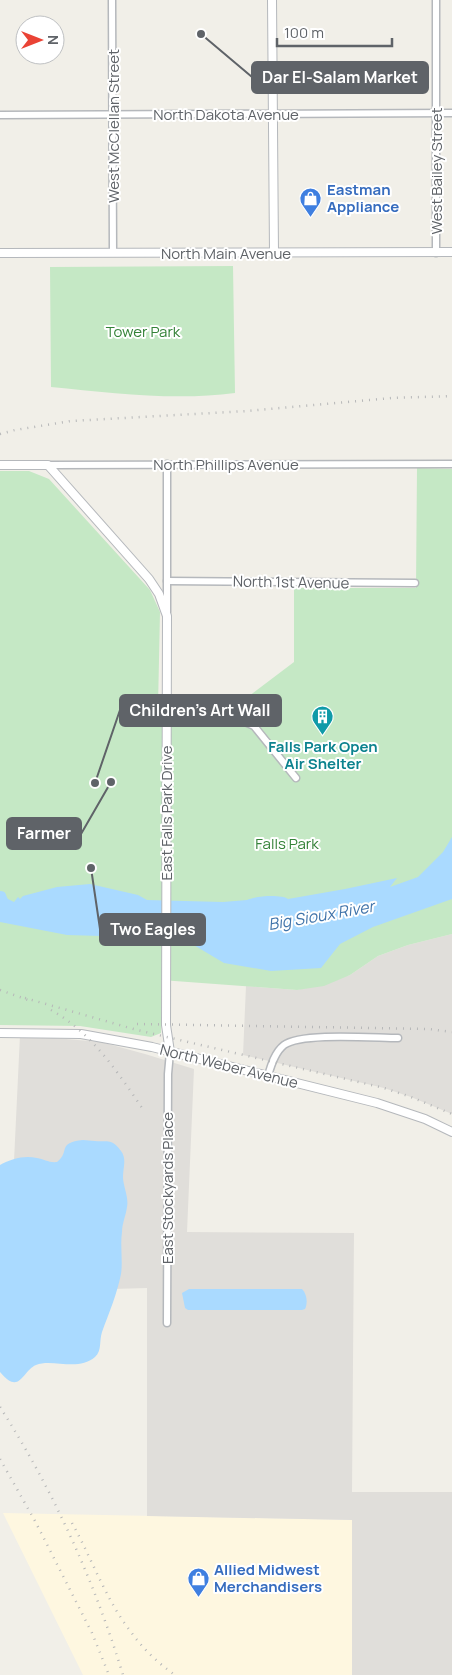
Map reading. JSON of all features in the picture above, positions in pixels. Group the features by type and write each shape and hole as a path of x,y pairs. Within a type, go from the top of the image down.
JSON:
{"street":[{"name":"West McClellan Street","path":"112,0 113,252"},
{"path":"272,0 274,253"},
{"name":"West Bailey Street","path":"436,0 436,252"},
{"name":"North Dakota Avenue","path":"0,115 452,113"},
{"name":"North Main Avenue","path":"0,253 452,252"},
{"path":"167,464 167,616"},
{"name":"North Phillips Avenue","path":"0,465 452,464"},
{"name":"East Falls Park Drive","path":"48,465 149,579 159,594 167,616 166,958 167,1037 170,1052"},
{"name":"North 1st Avenue","path":"167,581 415,584"},
{"path":"167,712 207,713 247,722 254,726 296,778"},
{"name":"North Weber Avenue","path":"0,1033 81,1034 112,1039 377,1103 425,1119 452,1132"},
{"path":"268,1076 278,1051 283,1046 296,1040 323,1037 398,1038"},
{"name":"East Stockyards Place","path":"168,1323 168,1083 170,1052"}],"shaded area":[{"path":"452,934 452,1114 384,1088 243,1055 246,986 297,990 350,975 378,956 408,945"},
{"path":"20,1035 101,1042 194,1069 187,1232 354,1233 352,1492 452,1492 452,1675 352,1675 352,1520 147,1516 147,1288 112,1289 11,1224"},
{"name":"Allied Midwest Merchandisers","path":"3,1513 352,1520 352,1675 83,1675"}],"green space":[{"name":"Tower Park","path":"233,266 235,393 167,396 120,394 51,387 50,267"},
{"name":"Falls Park","path":"417,468 452,469 452,934 408,945 378,956 350,975 324,986 297,990 161,980 161,1033 151,1037 80,1026 0,1025 0,471 29,471 49,479 150,590 160,612 158,707 233,708 294,662 294,588 416,588"}],"water":[{"name":"Big Sioux River","path":"452,837 452,899 373,927 340,944 321,968 271,971 224,963 192,944 135,937 67,935 0,922 0,891 5,892 8,899 14,902 18,897 20,899 23,896 57,887 90,884 138,895 147,900 223,902 268,896 280,896 288,899 397,878 390,887 418,877 443,852"},
{"path":"83,1140 112,1142 118,1147 124,1157 123,1180 127,1195 121,1243 122,1269 113,1303 102,1332 99,1352 95,1357 81,1364 42,1363 36,1365 20,1380 12,1382 0,1372 0,1165 22,1157 40,1158 57,1162 67,1145"},
{"path":"189,1289 302,1289 306,1296 306,1304 305,1309 302,1310 188,1310 185,1308 182,1293"}],"railway":[{"path":"0,434 71,421 247,411 392,398 452,396"},
{"path":"0,990 31,1001"},
{"path":"25,998 137,1030 384,1088 452,1114"},
{"path":"51,1010 79,1029 91,1041 123,1080 142,1108"},
{"path":"137,1024 429,1029 452,1032"},
{"path":"0,1407 55,1503 99,1605 123,1675"},
{"path":"0,1459 35,1521 92,1633 109,1675"},
{"path":"72,1523 122,1620 146,1650 175,1675"}],"place":[{"name":"Dar El-Salam Market","path":"201,34"},
{"name":"Eastman Appliance","path":"311,217"},
{"name":"Falls Park Open Air Shelter","path":"323,736"},
{"name":"Farmer","path":"111,782"},
{"name":"Children's Art Wall","path":"95,783"},
{"name":"Two Eagles","path":"91,868"},
{"name":"Allied Midwest Merchandisers","path":"198,1597"}]}
